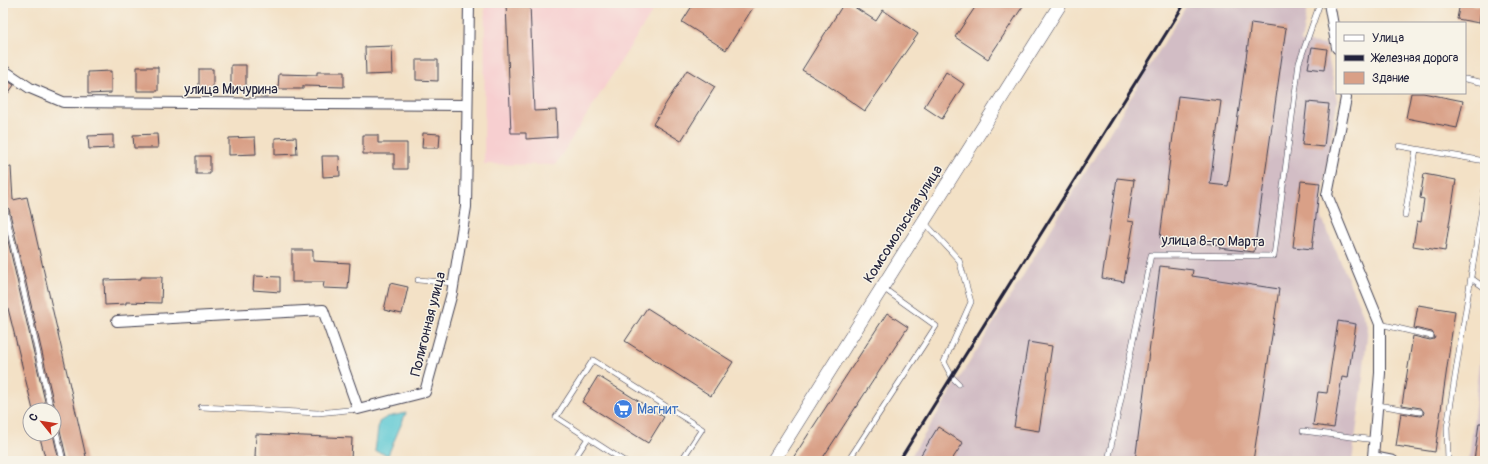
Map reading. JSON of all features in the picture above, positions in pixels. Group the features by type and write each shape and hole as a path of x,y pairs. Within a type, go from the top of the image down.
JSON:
{"street":[{"name":"Полигонная улица","path":"358,408 425,392 454,284 466,207 469,3"},
{"name":"Комсомольская улица","path":"773,461 1061,3"},
{"path":"1329,3 1336,42"},
{"name":"улица Мичурина","path":"3,70 30,88 63,102 467,105"},
{"path":"1345,94 1346,98 1327,195 1380,324 1380,373 1375,440 1372,459 1393,461"},
{"path":"116,321 323,310 358,408"}],"lane":[{"name":"улица 8-го Марта","path":"1108,461 1151,254 1274,256 1299,63 1320,3"},
{"path":"1466,79 1485,83"},
{"path":"1399,146 1485,161"},
{"path":"1405,215 1416,150"},
{"path":"1448,461 1448,426 1485,188"},
{"path":"5,210 49,402"},
{"path":"923,222 959,260 971,302 944,362 952,377 959,384"},
{"path":"1471,278 1485,288"},
{"path":"418,280 454,284"},
{"path":"848,461 936,326 882,288"},
{"path":"1380,324 1431,336"},
{"path":"624,461 556,417 593,360 702,429 681,461"},
{"path":"1378,405 1420,412"},
{"path":"201,407 325,413 358,408"},
{"path":"1303,431 1375,440"},
{"path":"573,461 588,438"},
{"path":"59,442 63,461"}],"shaded area":[{"path":"485,3 658,3 555,165 484,164"},
{"path":"1188,3 1308,3 1301,42 1326,45 1337,101 1322,197 1322,218 1368,326 1361,397 1352,461 908,461 1010,297"},
{"path":"1485,317 1485,461 1469,461"}],"water":[{"path":"406,413 388,455 375,451 379,422 387,417"}],"building":[{"path":"506,3 530,3 534,111 556,110 557,137 526,139 526,133 511,133"},
{"path":"694,3 756,3 726,50 682,22"},
{"path":"844,3 848,3 876,21 883,10 918,34 865,111 802,70"},
{"path":"978,3 1025,3 988,59 955,37"},
{"path":"1460,3 1482,6 1479,23 1457,19"},
{"path":"1251,23 1286,28 1254,252 1219,248 1220,245 1160,238 1178,96 1221,101 1210,184 1228,186"},
{"path":"392,46 393,74 366,75 365,47"},
{"path":"1312,47 1327,49 1324,70 1308,68"},
{"path":"416,60 438,60 438,81 416,80"},
{"path":"231,65 246,65 246,89 231,89"},
{"path":"137,67 158,67 158,91 137,91"},
{"path":"199,69 213,69 213,91 199,92"},
{"path":"687,70 715,87 681,141 653,124"},
{"path":"111,71 111,93 88,94 88,72"},
{"path":"317,72 344,72 344,87 303,86 303,89 278,89 279,74 317,75"},
{"path":"946,72 964,84 942,119 924,107"},
{"path":"3,78 14,85 3,101"},
{"path":"1411,94 1428,94 1463,101 1457,128 1406,118"},
{"path":"1307,102 1329,104 1324,147 1302,145"},
{"path":"423,133 440,134 439,148 422,148"},
{"path":"157,134 158,148 134,148 133,135"},
{"path":"113,135 113,148 89,149 88,136"},
{"path":"363,135 378,135 378,143 407,143 407,169 394,169 394,154 363,154"},
{"path":"255,137 256,154 229,155 229,138"},
{"path":"296,137 297,154 275,155 275,138"},
{"path":"196,156 210,156 210,174 196,174"},
{"path":"322,156 339,156 340,176 323,177"},
{"path":"3,167 11,167 13,200 27,197 87,461 67,461 62,439 62,402 53,402 9,209 7,206 3,207"},
{"path":"1424,174 1456,180 1445,251 1413,246 1417,221 1421,222 1424,199 1420,198"},
{"path":"1117,178 1134,180 1128,221 1134,222 1124,282 1102,278"},
{"path":"1301,181 1320,183 1312,249 1293,247"},
{"path":"3,219 45,402 31,402 3,288"},
{"path":"292,250 313,250 313,261 350,263 348,289 323,288 324,282 292,282"},
{"path":"1160,266 1193,270 1192,276 1279,289 1253,461 1135,461"},
{"path":"254,276 280,277 280,292 253,290"},
{"path":"141,277 162,277 161,303 126,302 126,304 105,305 104,280 141,279"},
{"path":"390,283 408,287 402,314 384,310"},
{"path":"1418,305 1455,311 1435,452 1396,446 1401,413 1420,416 1423,415 1424,412 1421,408 1402,405 1413,336 1430,340 1434,339 1435,337 1432,332 1414,328"},
{"path":"647,308 733,362 711,396 625,341"},
{"path":"887,313 908,327 821,461 791,461"},
{"path":"1338,321 1356,324 1348,378 1342,377 1334,428 1313,425 1318,392 1327,393"},
{"path":"1028,342 1052,346 1039,431 1014,427"},
{"name":"Магнит","path":"598,376 664,417 648,443 582,402"},
{"path":"1479,423 1485,423 1485,461 1474,461"},
{"path":"938,427 963,443 951,461 917,461"},
{"path":"256,434 352,438 351,461 255,458"},
{"path":"41,442 55,442 59,461 46,461"}],"railway":[{"path":"899,461 1185,3"}],"place":[{"name":"Магнит","path":"623,409"}]}
